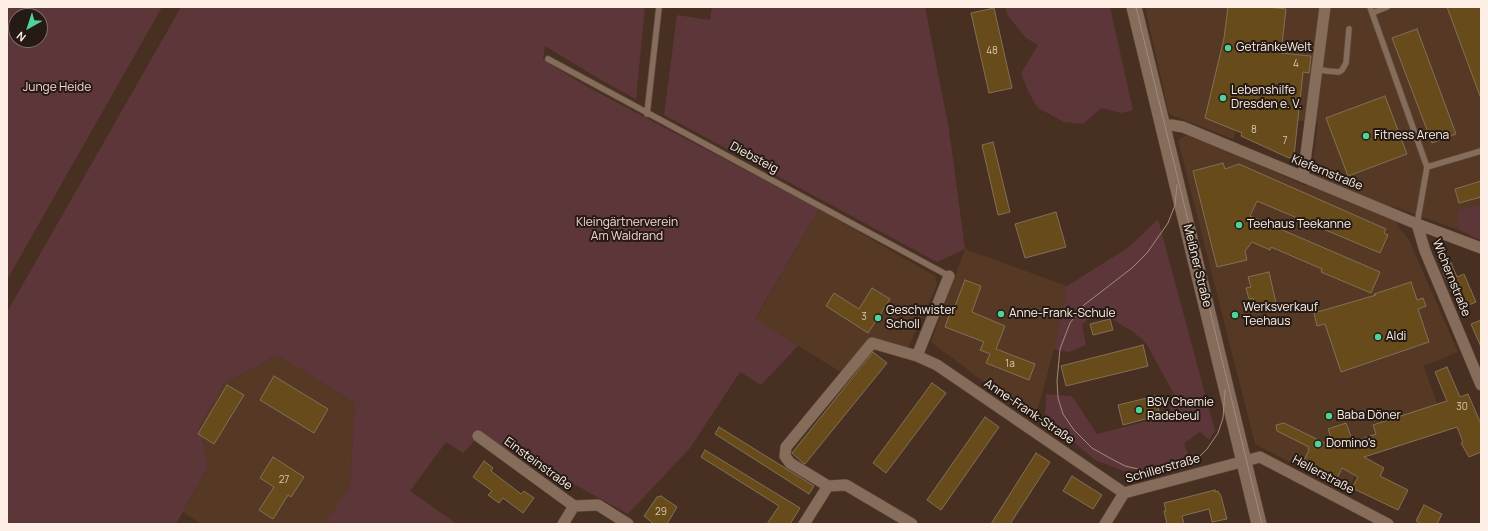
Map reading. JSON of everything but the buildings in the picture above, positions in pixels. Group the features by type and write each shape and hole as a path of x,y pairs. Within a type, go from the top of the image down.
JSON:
{"main road":[{"name":"Meißner Straße","path":"1134,7 1259,524"}],"street":[{"path":"1303,177 1325,7"},
{"name":"Kiefernstraße","path":"1163,127 1171,125 1183,126 1417,224 1481,248"},
{"name":"Wichernstraße","path":"1417,224 1425,251 1481,385"},
{"path":"917,356 949,276"},
{"name":"Anne-Frank-Straße","path":"828,486 790,463 785,456 786,447 872,343 917,356 937,365 1124,493"},
{"name":"Einsteinstraße","path":"478,436 574,506 598,505 628,524"},
{"name":"Hellerstraße","path":"1244,461 1260,457 1388,524"},
{"name":"Schillerstraße","path":"1105,524 1124,493 1244,461"},
{"path":"804,524 828,486 846,486 912,524"},
{"path":"563,524 574,506"}],"lane":[{"path":"647,114 658,7"},
{"path":"1386,7 1371,10 1427,167 1417,224"},
{"path":"1317,69 1339,72 1342,70 1346,63 1349,29"},
{"name":"Diebsteig","path":"548,59 647,114 949,276"},
{"path":"1427,167 1481,151"}],"shaded area":[{"path":"1145,7 1481,7 1481,240 1459,230 1392,206 1398,226 1409,240 1458,352 1424,366 1446,431 1363,458 1347,492 1255,444 1178,140 1189,134 1306,186 1312,171 1318,122 1278,119 1243,107 1233,139 1169,114"},
{"path":"819,209 935,276 937,285 908,348 872,338 841,372 755,320"},
{"name":"Anne-Frank-Schule","path":"965,249 1067,286 1054,349 1035,420 931,342"},
{"path":"277,355 355,403 350,486 324,524 201,524 183,512 208,467 199,427 224,384"}],"green space":[{"name":"Junge Heide","path":"7,7 162,7 7,280"},
{"name":"Kleingärtnerverein Am Waldrand","path":"181,7 645,7 636,99 545,46 543,60 593,90 819,209 755,319 798,346 761,385 740,372 690,448 628,514 574,484 479,436 463,453 446,442 410,491 457,524 324,524 350,486 355,403 277,355 224,384 199,427 208,467 176,524 7,524 7,312"},
{"path":"712,7 925,7 949,129 965,249 937,262 664,115 677,15 710,20"},
{"path":"1005,7 1110,7 1133,110 1122,113 1101,108 1083,124 1064,122 1038,108 1029,93 1021,73 1038,45 1026,38 1008,16"},
{"path":"1481,205 1481,240 1459,230 1458,210"},
{"path":"1158,219 1215,431 1209,440 1200,432 1184,443 1189,457 1151,467 1123,471 1095,460 1045,418 1046,394 1072,396 1097,434 1167,416 1175,396 1146,343 1132,331 1099,312 1082,324 1086,345 1069,352 1054,349 1067,286 1129,247"}],"tram line":[{"path":"1136,7 1262,524"},
{"path":"1177,185 1175,205 1168,223 1147,253 1132,268 1084,305 1070,323 1060,349 1057,381 1058,398 1063,414 1074,430 1092,448 1125,466 1147,471 1178,468 1189,464 1207,449 1218,433 1223,418 1225,390"}],"place":[{"name":"GetränkeWelt","path":"1228,48"},
{"name":"Lebenshilfe Dresden e. V.","path":"1223,98"},
{"name":"Fitness Arena","path":"1366,136"},
{"name":"Teehaus Teekanne","path":"1239,225"},
{"name":"Anne-Frank-Schule","path":"1001,314"},
{"name":"Werksverkauf Teehaus","path":"1235,315"},
{"name":"Geschwister Scholl","path":"878,318"},
{"name":"Aldi","path":"1378,337"},
{"name":"BSV Chemie Radebeul","path":"1139,410"},
{"name":"Baba Döner","path":"1329,416"},
{"name":"Domino's","path":"1318,444"}]}
